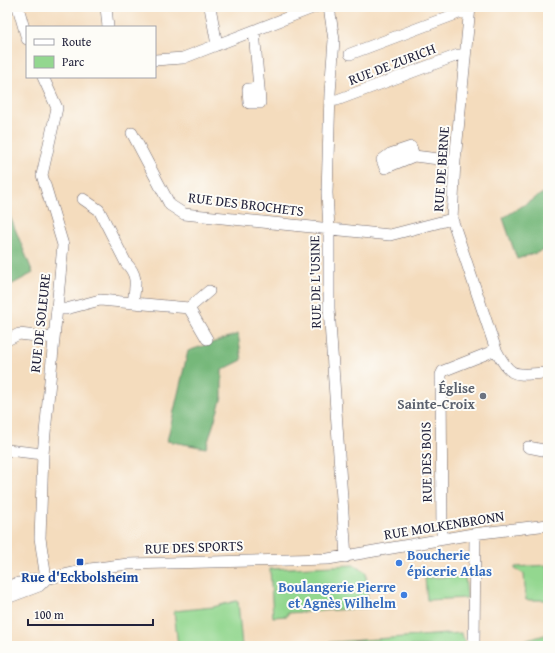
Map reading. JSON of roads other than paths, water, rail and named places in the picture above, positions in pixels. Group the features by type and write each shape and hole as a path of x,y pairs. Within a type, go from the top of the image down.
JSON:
{"street":[{"path":"18,7 26,35"},
{"path":"106,7 108,26"},
{"path":"210,7 218,45"},
{"path":"156,60 183,58 315,7"},
{"name":"RUE DE L'USINE","path":"329,7 334,40 330,101 327,193 329,229 329,308 346,557"},
{"path":"350,54 470,9"},
{"name":"RUE DE BERNE","path":"470,9 455,161 452,219 496,350 504,367 510,372 519,374 548,373"},
{"path":"254,31 259,88"},
{"name":"RUE DE ZURICH","path":"330,101 337,100 458,55 465,55"},
{"name":"RUE DE SOLEURE","path":"43,78 57,108 42,176 63,245 58,309 42,454 40,538 46,579"},
{"name":"RUE DES BROCHETS","path":"132,133 170,206 184,214 390,235 452,219"},
{"path":"414,156 455,161"},
{"path":"83,199 99,210 126,263 133,270 135,276 133,303"},
{"path":"58,309 66,309 100,300 189,308 210,291"},
{"path":"189,308 207,339"},
{"path":"7,340 19,334 54,338"},
{"name":"RUE DES BOIS","path":"442,539 441,375 443,371 496,350"},
{"path":"528,447 548,451"},
{"path":"7,450 42,454"},
{"name":"RUE MOLKENBRONN","path":"346,557 442,539 548,525"},
{"path":"474,646 475,534"},
{"name":"RUE DES SPORTS","path":"7,586 35,579 46,579 90,569 128,564 328,559 346,557"},
{"name":"RUE DES SPORTS","path":"7,598 39,586 46,579"}],"place":[{"name":"Église Sainte-Croix","path":"483,396"},
{"name":"Rue d'Eckbolsheim","path":"80,562"},
{"name":"Boucherie épicerie Atlas","path":"399,563"},
{"name":"Boulangerie Pierre et Agnès Wilhelm","path":"404,595"}]}
